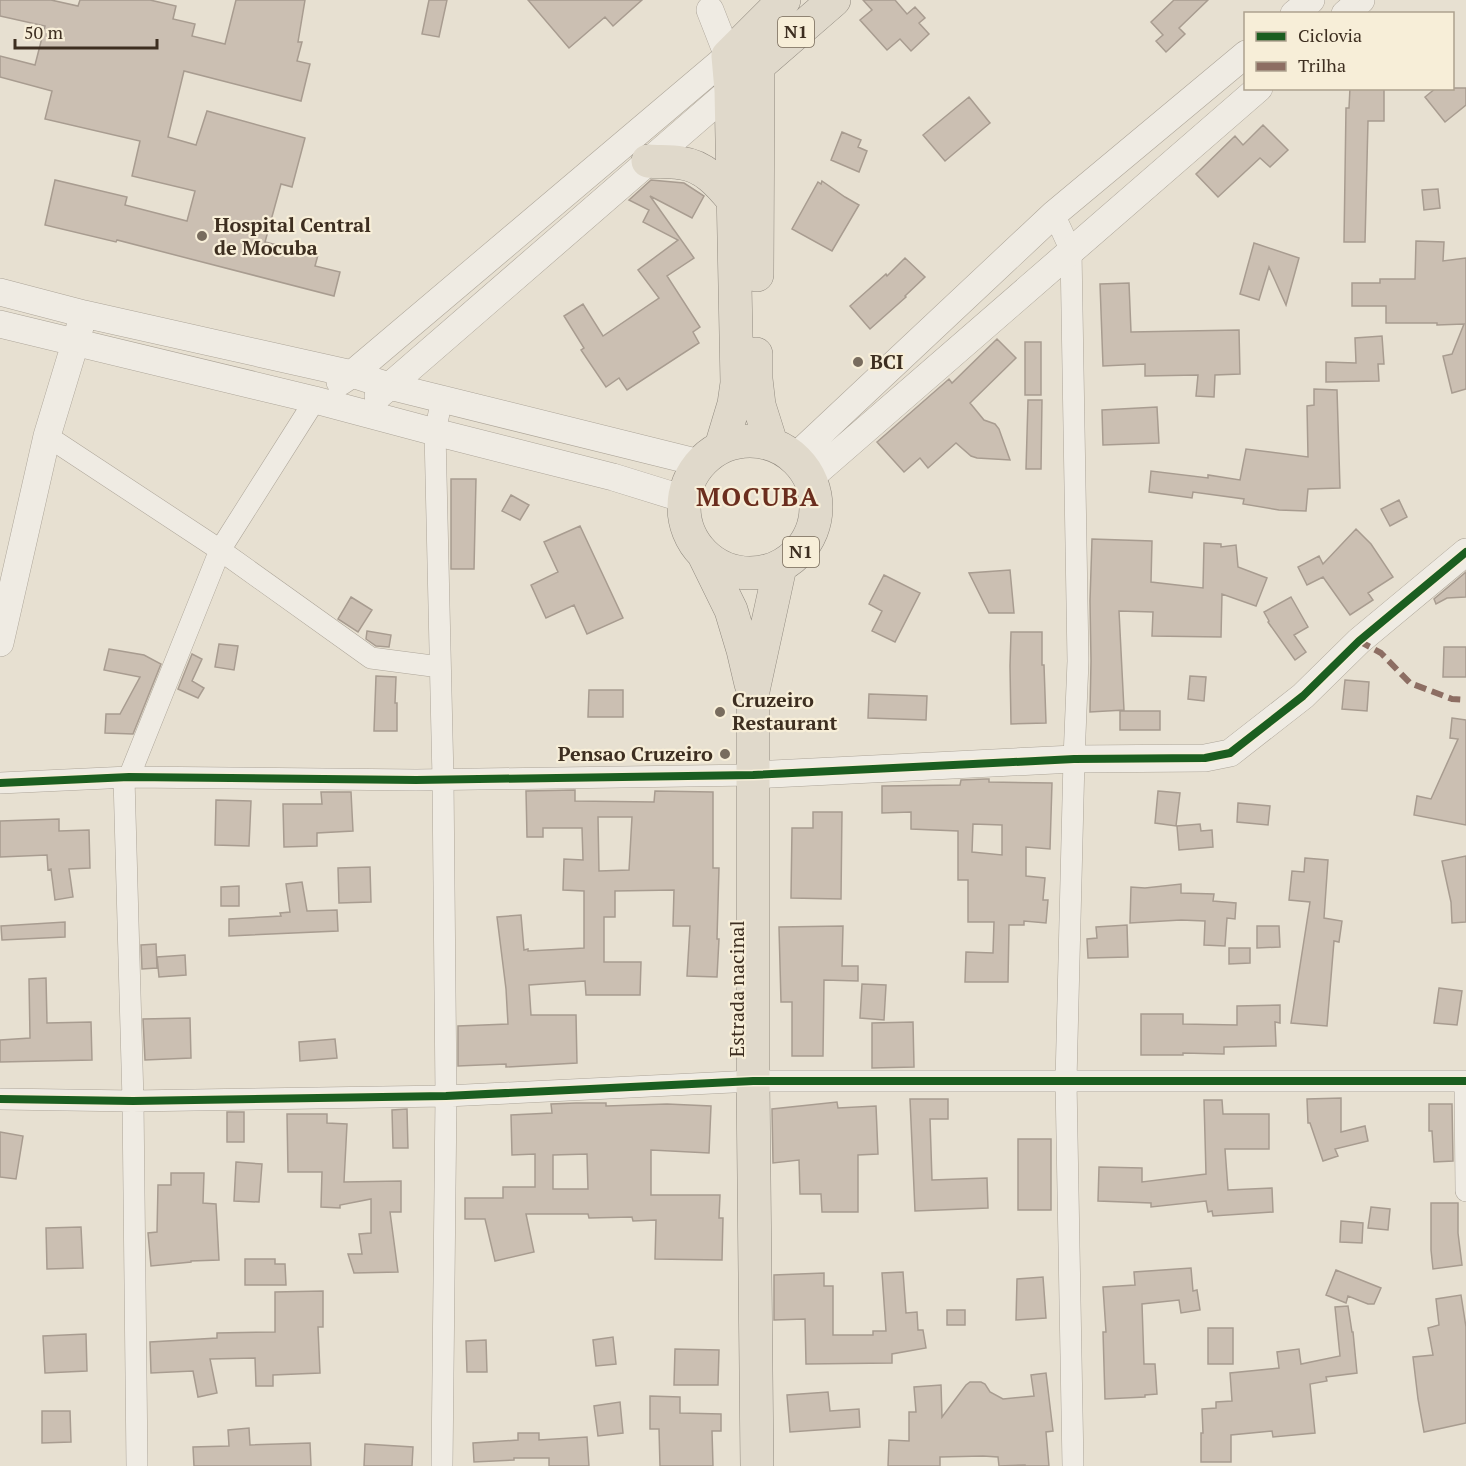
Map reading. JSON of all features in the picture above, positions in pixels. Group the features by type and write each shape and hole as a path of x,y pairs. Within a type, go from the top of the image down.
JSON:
{"highway":[{"name":"N1","path":"753,691 744,650 731,610 705,557 687,531 684,499 689,479 711,455 734,404 737,383 731,90 744,53 784,0"},
{"name":"N1","path":"744,53 834,0"},
{"name":"N1","path":"705,557 728,571 755,574 780,567 801,551 814,529 818,503 759,405 756,379 744,53"},
{"path":"648,161 682,163 700,168 713,177 733,200"},
{"path":"711,455 737,442 754,440 792,459"},
{"name":"N1","path":"753,691 780,567"},
{"name":"Estrada nacinal","path":"753,691 753,1081 757,1466"}],"street":[{"path":"1296,12 1311,0"},
{"path":"1347,12 1361,0"},
{"path":"137,1466 133,1101 126,777 220,550 315,400 352,374 744,53 706,5"},
{"path":"792,459 1054,214 1244,55"},
{"path":"361,412 388,386 731,90"},
{"path":"792,459 1071,251 1257,90"},
{"path":"1054,214 1071,251 1078,661 1066,1081 1072,1466"},
{"path":"0,292 84,314 352,374 388,386 442,399 711,455"},
{"path":"1,636 47,436 84,314"},
{"path":"0,324 315,400 613,477 684,499"},
{"path":"442,399 435,432 443,779 446,1096 442,1466"},
{"path":"47,436 220,550 371,658 440,667"},
{"path":"0,783 126,777 443,779 753,775 1074,759 1205,758 1230,753 1302,696 1359,641 1466,552"},
{"path":"0,1099 133,1101 446,1096 753,1081 1465,1081 1466,1191"}],"building":[{"path":"0,0 51,0 78,6 80,0 150,0 176,6 173,19 195,24 192,36 225,44 236,0 305,0 298,42 302,42 297,61 310,64 301,101 184,71 168,137 196,145 207,111 305,138 292,187 281,184 265,242 318,255 315,266 340,272 334,296 117,240 116,242 45,225 55,180 127,197 125,205 187,221 195,191 132,176 140,141 45,119 52,91 0,77 0,56 35,65 45,26 0,16"},
{"path":"429,0 447,0 439,37 422,34"},
{"path":"528,0 642,0 613,26 605,17 569,48"},
{"path":"863,0 895,0 907,14 915,7 925,18 919,23 929,34 911,51 900,39 887,50 860,20 872,10"},
{"path":"1174,0 1208,0 1179,28 1185,34 1166,52 1156,41 1163,35 1151,22"},
{"path":"1466,88 1466,105 1445,122 1425,97 1434,90"},
{"path":"1350,90 1384,90 1384,121 1368,121 1365,242 1344,242 1346,108 1349,108"},
{"path":"969,97 990,123 945,161 923,135"},
{"path":"1263,125 1288,150 1270,167 1260,158 1218,197 1196,174 1235,136 1243,145"},
{"path":"842,132 861,140 858,147 867,151 859,172 831,160"},
{"path":"651,180 684,183 704,196 692,218 650,196 694,258 667,276 700,327 693,332 699,343 627,390 619,378 606,387 581,350 584,348 564,316 583,304 603,336 659,298 638,270 678,240 643,222 649,210 629,200"},
{"path":"822,181 859,205 832,251 792,229 818,182 821,184"},
{"path":"1438,189 1440,208 1424,210 1422,190"},
{"path":"1416,241 1444,242 1443,261 1466,258 1466,389 1452,393 1443,356 1452,354 1464,324 1386,323 1386,306 1352,306 1352,283 1380,283 1380,279 1415,279"},
{"path":"1254,243 1299,258 1286,305 1269,267 1259,300 1240,294"},
{"path":"905,258 925,277 870,329 850,306"},
{"path":"1129,283 1131,332 1239,330 1240,374 1215,375 1214,397 1196,396 1198,375 1145,376 1145,364 1103,366 1100,284"},
{"path":"1382,336 1384,364 1378,364 1379,381 1326,382 1326,362 1356,363 1355,338"},
{"path":"997,339 1016,358 970,403 984,420 995,424 999,429 1010,460 977,458 971,456 956,443 928,468 920,458 904,472 877,442 949,379 952,383"},
{"path":"1025,342 1041,342 1041,395 1025,395"},
{"path":"1314,389 1337,390 1340,488 1308,489 1306,511 1279,510 1243,504 1244,499 1193,492 1192,498 1149,492 1151,471 1240,480 1246,449 1308,457 1307,406 1314,405"},
{"path":"1028,400 1042,400 1041,469 1026,469"},
{"path":"1157,407 1159,443 1103,445 1102,410"},
{"path":"451,479 476,479 474,569 451,569"},
{"path":"511,495 529,505 520,520 502,511"},
{"path":"1399,500 1407,517 1390,526 1381,509"},
{"path":"580,526 623,618 587,634 574,605 546,618 531,585 558,572 544,542"},
{"path":"1356,529 1371,544 1393,577 1368,593 1373,600 1350,615 1323,577 1307,585 1298,567 1319,556 1323,564"},
{"path":"1092,539 1152,541 1151,582 1203,588 1204,543 1221,544 1221,547 1236,545 1238,567 1267,578 1256,606 1222,594 1221,637 1152,636 1153,612 1119,611 1124,710 1090,712"},
{"path":"1010,570 1014,613 989,613 969,573"},
{"path":"1466,572 1466,597 1447,598 1436,604 1434,599"},
{"path":"884,575 920,593 895,642 872,631 882,611 869,604"},
{"path":"351,597 372,610 358,632 338,619"},
{"path":"1291,597 1308,627 1294,635 1306,652 1295,660 1268,622 1264,612"},
{"path":"367,631 391,635 389,647 376,646 366,639"},
{"path":"1011,632 1042,632 1046,723 1011,724"},
{"path":"219,644 238,646 234,670 215,667"},
{"path":"1444,647 1466,647 1466,677 1443,677"},
{"path":"109,649 144,655 161,664 133,734 105,733 106,714 120,714 140,677 104,670"},
{"path":"192,654 202,659 192,681 204,688 198,698 178,689"},
{"path":"376,676 396,677 397,731 374,731"},
{"path":"1190,676 1206,677 1204,701 1188,699"},
{"path":"1345,680 1369,682 1367,711 1342,709"},
{"path":"589,690 623,690 623,717 588,717"},
{"path":"869,694 927,696 926,720 868,718"},
{"path":"1120,711 1160,711 1160,730 1120,730"},
{"path":"1452,718 1466,720 1466,825 1414,815 1417,796 1431,799 1458,739 1450,738"},
{"path":"989,779 989,782 1052,783 1050,849 1026,847 1026,876 1045,878 1043,900 1048,900 1046,923 1024,921 1024,925 1009,925 1008,982 965,982 966,952 993,953 994,922 968,922 968,880 958,880 958,831 911,829 911,812 882,813 882,786 960,785 961,780","holes":["973,824 1002,825 1002,855 972,852"]},
{"path":"575,790 575,801 654,802 655,791 713,792 713,868 719,868 717,977 687,976 690,926 673,926 674,890 615,891 615,917 604,917 604,962 641,962 640,995 586,995 585,981 529,985 531,1015 576,1015 577,1063 506,1067 506,1064 458,1066 458,1026 508,1024 497,917 521,915 524,950 584,948 584,891 563,890 564,859 583,860 582,828 543,828 543,837 527,837 526,791","holes":["598,817 632,817 629,870 599,871"]},
{"path":"1158,791 1180,793 1176,826 1155,823"},
{"path":"321,792 351,792 353,831 317,833 317,846 284,847 283,804 322,804"},
{"path":"216,800 251,801 249,846 215,845"},
{"path":"1238,803 1270,806 1268,825 1237,822"},
{"path":"813,812 842,812 841,899 791,898 792,828 813,828"},
{"path":"59,819 59,831 89,830 90,868 69,869 73,897 55,900 47,855 0,857 0,821"},
{"path":"1200,824 1201,831 1212,830 1213,847 1179,850 1177,826"},
{"path":"1466,856 1466,922 1452,923 1451,902 1442,861"},
{"path":"1305,858 1328,860 1324,918 1342,921 1339,942 1334,941 1327,1026 1291,1023 1310,902 1289,900 1292,871 1304,872"},
{"path":"370,867 371,902 339,903 338,868"},
{"path":"302,882 307,911 337,910 338,931 229,936 229,919 281,916 280,913 290,912 286,884"},
{"path":"1181,884 1181,893 1214,894 1213,901 1236,903 1235,919 1227,918 1225,946 1204,945 1205,921 1130,923 1131,887 1145,888"},
{"path":"239,886 239,906 221,906 221,887"},
{"path":"65,922 65,937 2,940 1,926"},
{"path":"1127,925 1128,957 1088,958 1087,939 1097,938 1096,927"},
{"path":"843,926 842,966 858,966 858,981 824,980 823,1056 792,1056 792,1002 781,1002 779,927"},
{"path":"1257,926 1279,926 1280,947 1257,948"},
{"path":"156,944 157,968 142,969 141,945"},
{"path":"1229,948 1250,948 1250,963 1229,964"},
{"path":"185,955 186,975 159,977 157,957"},
{"path":"46,978 47,1023 91,1022 92,1060 0,1062 0,1040 30,1038 29,979"},
{"path":"862,984 886,985 884,1020 860,1018"},
{"path":"1439,988 1462,991 1457,1025 1434,1023"},
{"path":"1280,1005 1280,1023 1275,1022 1276,1046 1224,1047 1224,1054 1141,1055 1141,1014 1183,1014 1183,1024 1237,1025 1237,1006"},
{"path":"190,1018 191,1058 145,1060 143,1019"},
{"path":"913,1022 914,1067 872,1068 872,1023"},
{"path":"335,1039 337,1058 300,1061 299,1042"},
{"path":"1341,1098 1341,1132 1365,1126 1368,1141 1335,1149 1338,1156 1323,1161 1310,1123 1308,1123 1307,1099"},
{"path":"910,1099 948,1099 948,1119 930,1119 932,1180 987,1178 988,1208 915,1211"},
{"path":"1204,1100 1222,1100 1223,1114 1269,1114 1269,1149 1225,1149 1228,1190 1272,1188 1273,1212 1213,1216 1212,1211 1208,1212 1206,1201 1151,1207 1151,1203 1098,1201 1099,1167 1142,1168 1142,1182 1206,1174"},
{"path":"837,1102 838,1108 876,1106 878,1154 858,1155 858,1212 822,1212 821,1194 800,1194 799,1160 773,1163 772,1109"},
{"path":"551,1104 711,1106 709,1153 651,1150 651,1195 720,1195 719,1218 723,1218 722,1260 655,1259 656,1220 633,1221 632,1217 589,1218 588,1214 526,1214 534,1252 495,1261 485,1219 465,1219 465,1198 503,1198 503,1187 535,1187 535,1154 512,1155 511,1115 552,1113","holes":["587,1154 588,1189 553,1189 553,1155"]},
{"path":"1429,1104 1452,1104 1453,1161 1434,1162 1432,1131 1429,1131"},
{"path":"407,1109 408,1148 393,1148 392,1110"},
{"path":"227,1112 244,1112 244,1142 227,1142"},
{"path":"287,1114 327,1114 327,1123 347,1124 344,1182 401,1181 401,1212 390,1212 398,1272 354,1273 348,1254 362,1254 359,1234 371,1233 371,1199 340,1205 340,1208 321,1207 322,1172 288,1172"},
{"path":"0,1132 23,1136 16,1179 0,1177"},
{"path":"1018,1139 1051,1139 1051,1210 1018,1210"},
{"path":"236,1162 262,1164 259,1202 234,1201"},
{"path":"171,1173 204,1173 203,1203 216,1204 219,1260 151,1266 148,1233 157,1232 158,1185 171,1185"},
{"path":"1431,1203 1458,1203 1458,1233 1462,1265 1433,1269"},
{"path":"1371,1207 1390,1209 1388,1230 1368,1228"},
{"path":"1341,1221 1363,1223 1362,1243 1340,1242"},
{"path":"81,1227 83,1268 47,1269 46,1228"},
{"path":"245,1259 275,1259 275,1264 285,1264 286,1285 245,1285"},
{"path":"1191,1268 1193,1291 1197,1290 1200,1310 1181,1313 1179,1300 1142,1304 1144,1364 1155,1364 1157,1394 1145,1395 1145,1397 1105,1399 1103,1332 1106,1332 1103,1287 1135,1285 1134,1272"},
{"path":"1336,1270 1381,1288 1374,1304 1348,1296 1346,1303 1326,1295"},
{"path":"903,1272 906,1313 917,1312 918,1330 923,1330 926,1348 892,1354 892,1363 806,1364 805,1319 774,1320 774,1275 824,1273 824,1286 833,1286 833,1335 873,1335 873,1331 886,1331 882,1273"},
{"path":"1043,1277 1046,1318 1016,1320 1017,1279"},
{"path":"323,1291 323,1327 318,1327 320,1373 273,1375 273,1386 256,1386 255,1358 210,1359 217,1393 198,1397 193,1371 151,1373 150,1342 217,1338 217,1333 275,1332 275,1292"},
{"path":"1461,1295 1466,1327 1466,1423 1424,1432 1413,1357 1433,1355 1428,1328 1439,1325 1436,1299"},
{"path":"1348,1306 1357,1373 1326,1377 1327,1381 1310,1384 1315,1433 1273,1437 1272,1431 1231,1435 1231,1462 1201,1462 1202,1409 1216,1408 1216,1402 1232,1401 1230,1373 1279,1368 1277,1352 1299,1349 1301,1364 1340,1356 1335,1307"},
{"path":"947,1310 965,1310 965,1325 947,1325"},
{"path":"1208,1328 1233,1328 1233,1364 1208,1364"},
{"path":"86,1334 87,1371 45,1373 43,1336"},
{"path":"613,1337 616,1364 596,1366 593,1340"},
{"path":"486,1340 487,1372 467,1372 466,1341"},
{"path":"675,1349 719,1350 718,1385 674,1385"},
{"path":"1046,1373 1053,1431 1046,1432 1049,1466 999,1466 998,1457 983,1456 940,1457 940,1466 888,1466 889,1440 909,1441 909,1412 916,1412 914,1387 941,1385 942,1417 970,1382 985,1384 990,1392 1003,1399 1034,1396 1031,1375"},
{"path":"828,1392 830,1411 859,1409 860,1427 790,1432 787,1395"},
{"path":"650,1396 680,1397 680,1413 721,1414 721,1431 712,1431 713,1466 660,1466 659,1429 650,1429"},
{"path":"620,1402 623,1433 598,1436 594,1406"},
{"path":"42,1411 70,1411 71,1442 42,1443"},
{"path":"249,1428 250,1445 310,1443 311,1466 194,1466 193,1447 229,1446 228,1430"},
{"path":"518,1433 539,1433 539,1440 587,1437 589,1466 549,1466 549,1458 514,1458 514,1460 474,1462 473,1443 518,1440"},
{"path":"365,1444 413,1447 412,1466 364,1466"}],"marked path":[{"path":"1359,641 1381,653 1410,683 1452,699 1466,700"}],"cycle path":[{"path":"0,783 129,777 416,780 753,775 1074,759 1205,758 1230,753 1303,696 1359,641 1466,552"},
{"path":"0,1099 133,1101 446,1096 753,1081 1466,1081"}],"place":[{"name":"Hospital Central de Mocuba","path":"202,236"},
{"name":"BCI","path":"858,362"},
{"name":"Cruzeiro Restaurant","path":"720,712"},
{"name":"Pensao Cruzeiro","path":"725,754"}],"district":[{"name":"MOCUBA","path":"758,497"}]}
